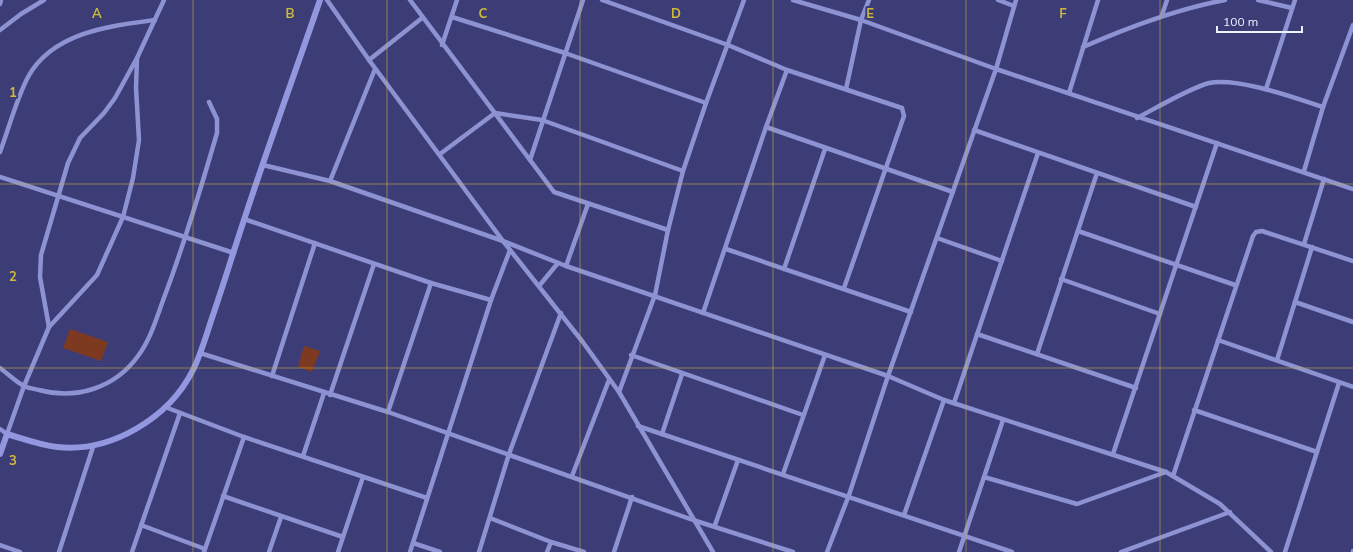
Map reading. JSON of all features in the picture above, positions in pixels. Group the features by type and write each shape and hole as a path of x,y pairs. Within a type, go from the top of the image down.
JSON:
{"street":[{"path":"0,4 1,0"},
{"path":"0,30 21,14 44,0"},
{"path":"49,327 40,266 41,255 68,163 80,138 104,113 115,98 137,58 164,0"},
{"path":"0,429 7,434 42,444 59,447 93,447 125,435 152,418 166,407 186,381 200,353 320,0"},
{"path":"327,0 375,69 440,154 503,241 561,313 619,392 713,552"},
{"path":"410,0 442,45 554,192 668,230"},
{"path":"442,45 457,0"},
{"path":"530,160 583,0"},
{"path":"602,0 728,45 787,70 899,106 904,111 904,116 886,170 844,288"},
{"path":"619,392 631,356 655,295 668,230 683,171 744,0"},
{"path":"793,0 802,1 861,20 996,70 1069,93 1137,118 1217,143 1353,189"},
{"path":"846,89 861,20 868,0"},
{"path":"998,0 1014,6"},
{"path":"828,552 849,495 888,376 996,70 1016,0"},
{"path":"1069,93 1098,0"},
{"path":"1162,16 1167,0"},
{"path":"1083,47 1162,16 1199,5 1225,0"},
{"path":"1258,0 1292,8"},
{"path":"1266,89 1295,0"},
{"path":"452,17 566,53 706,103"},
{"path":"369,60 422,18"},
{"path":"0,152 27,81 42,58 77,36 93,30 155,20"},
{"path":"1304,172 1324,107 1353,25"},
{"path":"0,454 24,386 49,327 97,275 123,217 133,178 139,140 136,88 137,58"},
{"path":"330,181 375,69"},
{"path":"703,313 726,249 766,127 787,70"},
{"path":"1137,118 1208,84 1219,82 1266,89 1324,107"},
{"path":"0,368 24,386 52,394 90,391 111,382 129,368 138,357 148,339 186,238 217,133 217,119 209,102"},
{"path":"440,154 495,113 542,120 683,171"},
{"path":"766,127 825,149 953,192"},
{"path":"974,130 1196,207"},
{"path":"1113,454 1217,143"},
{"path":"784,269 825,149"},
{"path":"954,403 1038,153"},
{"path":"263,165 330,181 503,241 566,266 655,295 703,313 888,376 944,400 1166,472 1220,504 1271,552"},
{"path":"1037,354 1097,173"},
{"path":"0,178 234,253"},
{"path":"1304,244 1324,179"},
{"path":"566,266 588,204"},
{"path":"244,220 432,283 491,300"},
{"path":"1078,231 1235,285"},
{"path":"1173,476 1235,285 1253,236 1256,232 1262,231 1353,261"},
{"path":"937,238 1002,260"},
{"path":"272,376 315,243"},
{"path":"1277,360 1312,247"},
{"path":"726,249 911,312"},
{"path":"410,552 491,300 510,250"},
{"path":"539,286 558,263"},
{"path":"330,395 374,264"},
{"path":"1061,279 1160,314"},
{"path":"388,412 432,283"},
{"path":"1295,302 1353,322"},
{"path":"479,552 509,454 561,313"},
{"path":"977,334 1136,388"},
{"path":"1218,340 1353,387"},
{"path":"200,353 388,412 632,497 693,520 715,525 793,552"},
{"path":"783,474 824,355"},
{"path":"631,356 803,415"},
{"path":"662,434 682,374"},
{"path":"572,476 609,380"},
{"path":"1285,552 1339,383"},
{"path":"303,456 324,393"},
{"path":"904,515 944,400"},
{"path":"166,407 244,437 427,498"},
{"path":"1194,410 1317,452"},
{"path":"132,552 180,413"},
{"path":"959,552 1003,420"},
{"path":"638,426 738,460 849,495 1012,552"},
{"path":"141,524 205,551 244,437"},
{"path":"59,552 93,447"},
{"path":"715,525 738,460"},
{"path":"984,477 1077,504 1166,472"},
{"path":"338,552 363,477"},
{"path":"223,496 343,537"},
{"path":"614,552 632,497"},
{"path":"1121,552 1230,512"},
{"path":"269,552 281,517"},
{"path":"490,518 551,542 584,552"},
{"path":"547,552 551,542"},
{"path":"413,543 440,552"},
{"path":"0,545 20,552"}],"shaded area":[{"path":"70,329 108,342 101,361 63,348"},
{"path":"304,346 320,351 312,372 298,367"}]}
